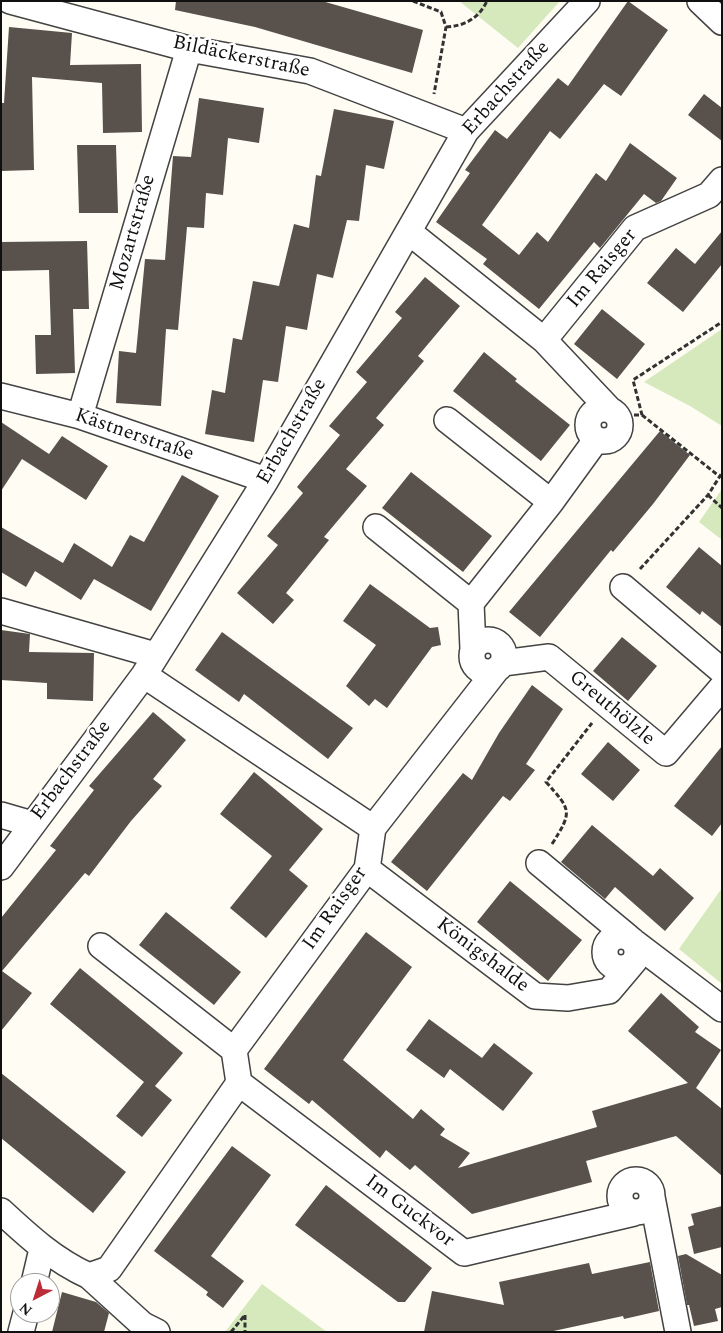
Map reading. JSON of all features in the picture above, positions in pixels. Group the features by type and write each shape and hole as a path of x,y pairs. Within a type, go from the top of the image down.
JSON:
{"street":[{"name":"Bildäckerstraße","path":"10,1 189,48 310,71 466,131"},
{"name":"Erbachstraße","path":"1,867 149,665 266,480 466,131 587,1"},
{"path":"700,1 722,22"},
{"name":"Mozartstraße","path":"80,416 189,48"},
{"name":"Im Raisger","path":"544,340 635,228 709,195 722,180"},
{"path":"1,611 149,665 373,828 500,666 504,654 501,647 494,641 486,640 479,642 473,648 471,603 551,502 596,440 606,441 613,438 618,432 620,423 614,413 544,340 409,232"},
{"name":"Kästnerstraße","path":"1,396 80,416 266,480"},
{"path":"447,420 551,502"},
{"path":"376,527 471,603"},
{"path":"623,588 722,671"},
{"name":"Greuthölzle","path":"500,666 549,657 666,753 722,687"},
{"path":"1,815 32,824"},
{"name":"Im Raisger","path":"234,1050 368,869 373,828"},
{"path":"539,863 631,949 722,1009"},
{"name":"Königshalde","path":"368,869 535,996 568,998 609,991 631,949"},
{"path":"89,1276 109,1269 238,1083 234,1050 100,946"},
{"name":"Im Guckvor","path":"238,1083 464,1254 643,1205 678,1332"},
{"path":"1,1211 42,1250 89,1276 144,1325 157,1332"},
{"path":"36,1273 42,1250"}],"path":[{"path":"413,1 440,12 446,27 430,117"},
{"path":"446,27 458,26 477,18 487,1"},
{"path":"642,415 633,380 722,322"},
{"path":"614,413 642,415 720,474 708,494 623,588"},
{"path":"708,494 722,508"},
{"path":"539,863 565,823 568,812 564,802 546,782 607,705"},
{"path":"231,1332 245,1315 245,1332"}],"green space":[{"path":"459,1 560,1 518,48"},
{"path":"722,329 722,426 690,406 644,382"},
{"path":"722,489 722,540 699,522"},
{"path":"722,888 722,984 679,949"},
{"path":"262,1284 327,1332 225,1332"}],"building":[{"path":"176,1 322,1 423,30 412,73 255,27 175,10"},
{"path":"628,1 668,30 621,96 604,84 560,139 550,131 482,225 519,255 537,232 548,242 596,173 606,181 630,143 677,178 661,201 656,203 644,194 600,248 594,242 539,309 483,264 487,259 436,222 470,173 465,170 495,130 507,139 558,78 568,86"},
{"path":"9,27 72,33 70,65 141,64 142,132 103,133 102,83 32,77 34,170 1,171 1,103 4,103"},
{"path":"704,94 722,108 722,141 688,115"},
{"path":"199,98 264,108 259,143 228,138 223,195 206,193 204,228 187,227 178,330 166,329 161,406 116,403 119,351 136,353 145,259 165,260 173,156 191,157"},
{"path":"334,109 394,121 384,169 366,165 359,221 347,220 333,278 317,274 307,330 286,326 278,382 263,380 254,442 205,434 212,390 225,393 233,338 242,340 253,281 279,286 294,224 309,228 316,175 321,176"},
{"path":"77,145 116,145 118,213 79,213"},
{"path":"722,231 722,264 683,312 647,283 676,248 695,264"},
{"path":"87,241 89,309 73,309 75,373 36,374 35,335 51,335 49,270 1,271 1,242"},
{"path":"425,277 460,306 418,356 424,361 376,418 384,425 346,469 367,486 324,537 329,540 286,593 294,600 273,624 237,593 278,545 267,536 303,493 297,487 340,435 329,426 367,382 356,372 402,318 395,312"},
{"path":"602,309 645,344 617,379 574,344"},
{"path":"484,352 517,379 515,381 570,425 541,461 453,391"},
{"path":"1,422 49,454 62,436 108,466 86,500 22,459 1,491"},
{"path":"660,431 690,455 653,504 613,552 611,550 540,637 509,612"},
{"path":"411,472 492,536 463,572 382,508"},
{"path":"182,475 219,496 151,611 94,579 81,600 35,571 26,587 1,572 1,527 63,563 74,543 112,567 130,535 144,542"},
{"path":"699,547 722,566 722,627 702,611 700,615 666,587"},
{"path":"370,584 430,628 438,627 441,645 432,647 387,708 375,699 369,706 346,686 376,645 343,621"},
{"path":"1,630 30,634 29,652 94,653 93,701 47,699 47,683 1,680"},
{"path":"222,632 353,728 328,759 244,694 239,702 195,670"},
{"path":"622,637 657,666 628,701 593,671"},
{"path":"532,685 563,709 526,764 535,770 510,801 503,796 427,891 391,862 463,773 472,780 499,733"},
{"path":"153,712 186,740 153,779 162,786 131,821 89,876 85,873 2,971 32,993 1,1031 1,918 56,850 50,846 94,790 89,786"},
{"path":"608,742 640,770 613,801 581,774"},
{"path":"722,746 722,823 712,836 674,806"},
{"path":"254,772 323,829 289,870 308,886 266,938 230,908 272,856 220,814"},
{"path":"592,825 653,876 660,868 694,898 665,931 615,887 605,899 561,862"},
{"path":"510,881 582,940 548,981 477,922"},
{"path":"166,912 241,972 214,1005 139,945"},
{"path":"366,932 412,967 343,1060 413,1119 421,1109 445,1129 440,1135 470,1153 458,1168 597,1127 592,1111 688,1083 628,1031 661,993 699,1027 695,1032 721,1050 696,1088 722,1109 722,1176 676,1136 586,1161 592,1182 472,1214 415,1165 410,1170 386,1150 380,1158 312,1100 309,1104 264,1069"},
{"path":"80,968 183,1053 155,1086 172,1100 142,1137 116,1116 144,1082 50,1004"},
{"path":"429,1019 482,1058 494,1043 533,1073 503,1111 450,1069 444,1078 406,1050"},
{"path":"1,1073 126,1172 93,1213 1,1138"},
{"path":"232,1146 271,1175 211,1256 244,1281 223,1308 206,1295 208,1292 154,1251"},
{"path":"326,1185 432,1268 405,1302 398,1302 295,1225"},
{"path":"722,1206 722,1247 694,1254 688,1227 694,1225 691,1214"},
{"path":"686,1254 722,1275 722,1307 715,1309 718,1321 694,1326 689,1305 687,1305 678,1256"},
{"path":"650,1262 659,1311 624,1319 623,1316 549,1332 424,1332 432,1291 504,1305 499,1282 589,1263 592,1274"},
{"path":"62,1292 96,1302 109,1313 104,1332 52,1332 54,1323 60,1323"}]}
